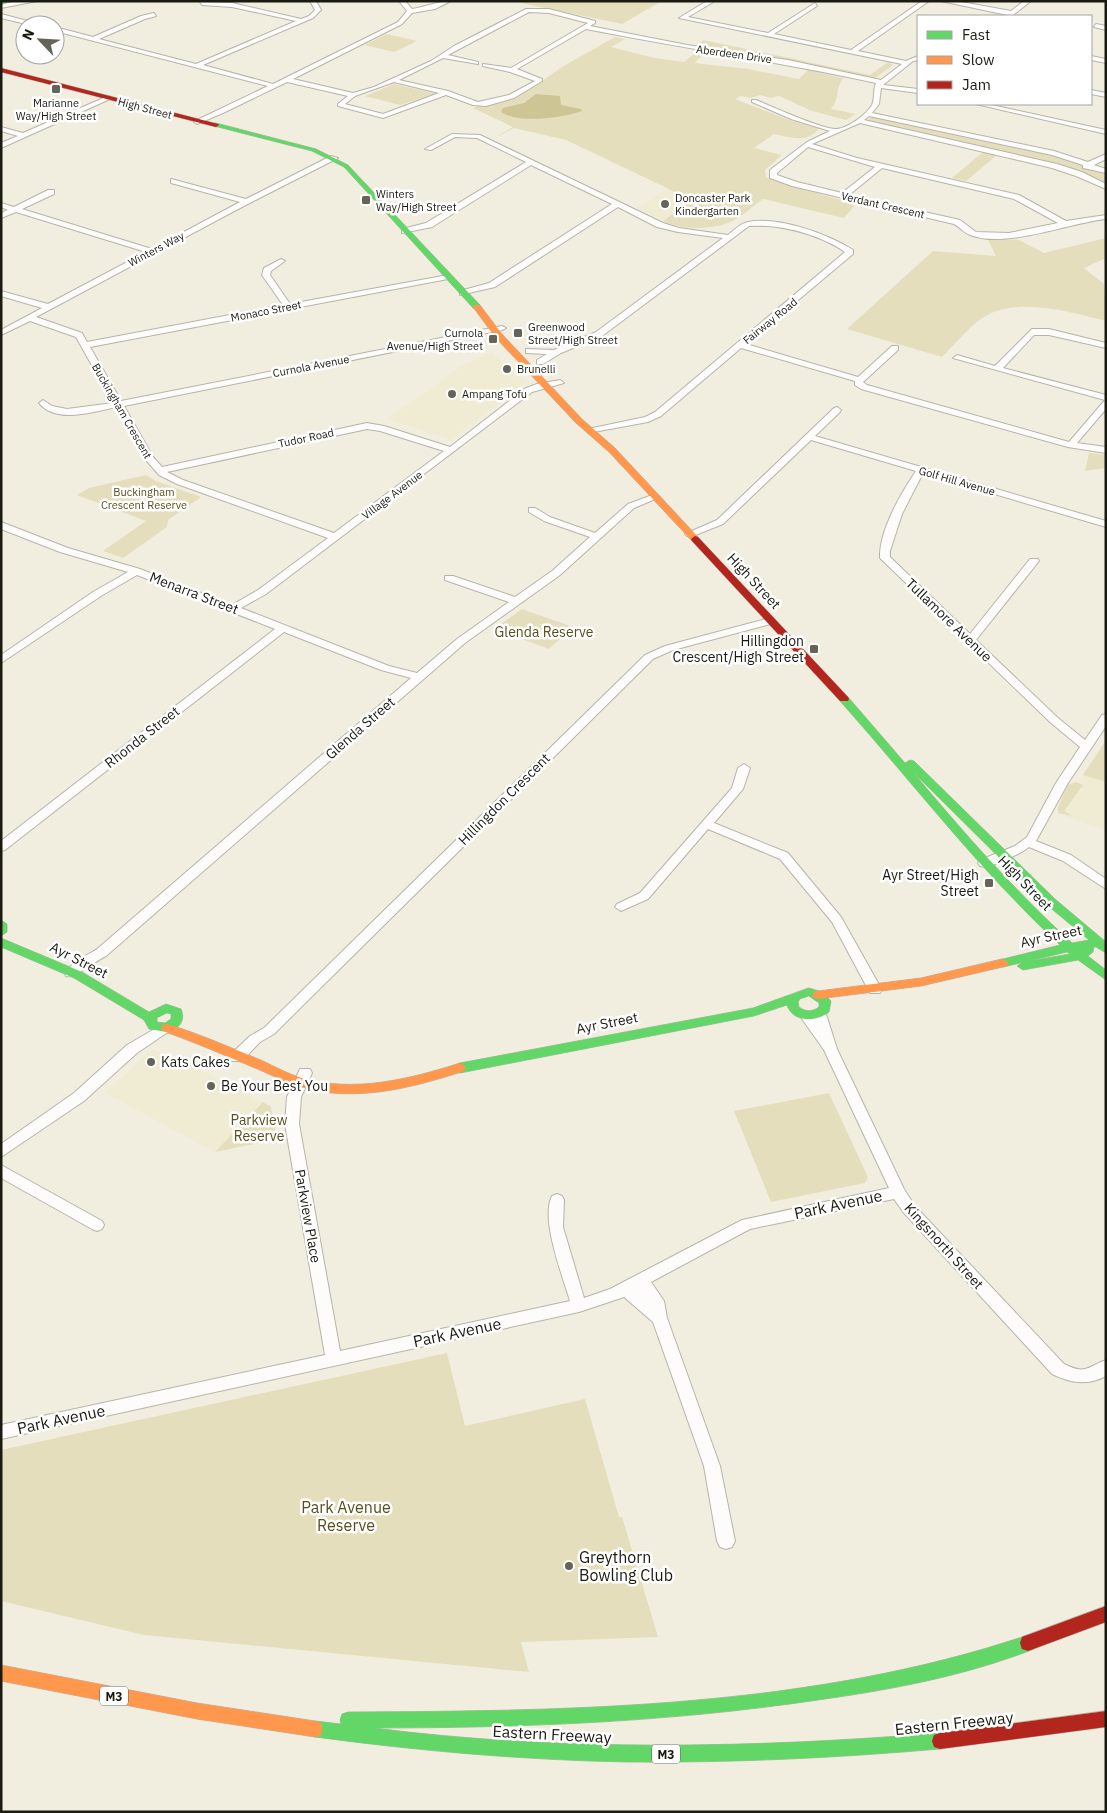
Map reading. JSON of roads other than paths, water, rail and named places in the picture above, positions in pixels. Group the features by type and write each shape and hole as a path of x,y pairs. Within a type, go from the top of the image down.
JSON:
{"main road":[{"path":"1,4 10,1"},
{"name":"High Street","path":"1,70 314,150 333,162 355,172 369,192 498,329 547,386 596,430"},
{"name":"High Street","path":"498,329 529,351 560,383 612,450 874,732 912,782 1023,905 1067,945 1106,976"},
{"name":"High Street","path":"874,732 921,772 1002,856 1101,946"},
{"name":"Ayr Street","path":"2,928 24,950"},
{"name":"Ayr Street","path":"1,942 24,950 120,998 158,1024 203,1040 242,1059 276,1071 339,1087 375,1087 446,1073 465,1066 754,1012 793,999 804,992 818,995 875,990 982,969 1067,945 1101,946"},
{"name":"Ayr Street","path":"982,969 1032,966 1080,956 1101,946"},
{"name":"Ayr Street","path":"754,1012 812,1012 875,990"},
{"path":"793,999 793,1006 812,1012 818,995"},
{"name":"Ayr Street","path":"120,998 161,1009 174,1010 178,1018 203,1040"},
{"path":"161,1009 158,1024 175,1024 178,1018"},
{"name":"Ayr Street","path":"398,1072 445,1065 465,1066"},
{"name":"Ayr Street","path":"303,1078 322,1075"},
{"path":"227,1716 284,1720 483,1720 598,1716 750,1702 919,1676 995,1653 1106,1614"},
{"name":"Eastern Freeway","path":"1,1673 227,1716 317,1730 526,1751 604,1754 841,1750 1013,1734 1106,1719"}],"street":[{"path":"1,4 34,1"},
{"path":"196,66 317,13 318,10 313,1"},
{"path":"402,1 410,11"},
{"path":"200,122 289,80 400,23 410,11 433,8 448,1"},
{"path":"712,1 680,18 908,63"},
{"path":"852,52 926,1"},
{"path":"944,1 1010,15 1028,1"},
{"path":"202,3 235,3 302,21"},
{"path":"769,35 815,5"},
{"path":"289,80 353,94 376,88 442,56 530,9 592,21 593,23 528,58 512,70"},
{"path":"1,16 15,19"},
{"path":"94,39 143,17 154,16"},
{"path":"1096,26 1106,28"},
{"name":"Aberdeen Drive","path":"586,27 687,47 788,62 917,91"},
{"path":"65,32 275,86"},
{"path":"442,56 476,63"},
{"path":"917,58 880,84 876,104 868,114 1059,154 1106,171"},
{"path":"1092,58 1106,61"},
{"path":"392,80 445,93 475,103 487,103 525,90 540,80 512,70 485,65"},
{"path":"1092,92 1106,95"},
{"path":"353,94 341,106 383,116 445,93"},
{"path":"1,146 108,98"},
{"path":"754,101 799,120 836,131"},
{"path":"984,105 1106,132"},
{"name":"Verdant Crescent","path":"868,114 859,121 807,145 772,175 784,181 961,224 970,232 981,235 1014,236 1064,223 1106,217"},
{"path":"859,121 1072,171 1106,187"},
{"path":"1,129 25,136"},
{"path":"429,149 454,135 478,136 660,225 678,230 729,237"},
{"path":"986,151 998,140"},
{"path":"807,145 881,166 1016,197 1064,223"},
{"path":"1072,171 1106,156"},
{"name":"Winters Way","path":"1,333 246,201 333,162"},
{"path":"405,231 432,223 531,162"},
{"path":"843,196 881,166"},
{"path":"174,181 246,201"},
{"path":"1,216 51,192"},
{"path":"1,204 152,251"},
{"path":"463,293 492,285 618,204"},
{"name":"Fairway Road","path":"596,430 654,417 850,252 808,233 769,223 747,224 729,237"},
{"path":"540,362 558,351 599,334 729,237"},
{"path":"281,261 267,270 266,276 288,307"},
{"name":"Monaco Street","path":"85,345 448,276"},
{"path":"1,293 48,308"},
{"name":"Buckingham Crescent","path":"30,318 76,333 85,345 149,458 160,471 180,482 336,537"},
{"name":"Curnola Avenue","path":"43,403 49,409 60,412 119,404 498,329"},
{"path":"997,369 1032,332 1038,331 1106,346"},
{"path":"740,346 860,380"},
{"path":"895,348 858,383 864,387 1071,445 1106,450"},
{"path":"529,351 544,353 558,351"},
{"path":"957,358 1106,398"},
{"name":"Village Avenue","path":"238,610 521,397 547,386 560,383"},
{"path":"1071,445 1106,403"},
{"path":"690,534 720,522 837,410"},
{"name":"Tudor Road","path":"160,471 184,464 367,426 381,428 451,450"},
{"name":"Golf Hill Avenue","path":"809,437 1106,524"},
{"name":"Tullamore Avenue","path":"921,470 913,482 884,546 883,554 889,564 970,641 1065,730 1086,746"},
{"name":"Glenda Street","path":"75,975 95,963 101,952 461,641 556,573 626,512 657,499"},
{"path":"532,510 547,519 598,537"},
{"path":"1,535 6,527"},
{"name":"Menarra Street","path":"6,527 64,550 132,570 416,680"},
{"path":"970,641 1034,561"},
{"path":"1,660 132,570"},
{"path":"449,578 516,601"},
{"name":"Hillingdon Crescent","path":"242,1059 649,657 669,648 770,621"},
{"name":"Rhonda Street","path":"1,847 283,628"},
{"path":"984,863 1029,843 1062,783 1086,746 1103,727"},
{"path":"621,907 644,896 737,789 744,768"},
{"path":"706,824 784,856 837,920 875,990"},
{"path":"1029,843 1067,858 1106,885"},
{"name":"Kingsnorth Street","path":"812,1012 898,1192 924,1226 1052,1364 1071,1375 1087,1376 1095,1374 1106,1367"},
{"path":"1,1152 79,1097 158,1024"},
{"name":"Parkview Place","path":"303,1078 294,1097 292,1124 334,1360"},
{"path":"1,1171 98,1224"},
{"name":"Park Avenue","path":"1,1432 579,1306 626,1288 747,1224 898,1192"},
{"path":"557,1200 556,1227 579,1306"},
{"path":"641,1280 656,1301 659,1318 712,1466 726,1541"},
{"path":"626,1288 659,1318"}],"place":[{"name":"Marianne Way/High Street","path":"56,89"},
{"name":"Winters Way/High Street","path":"366,200"},
{"name":"Doncaster Park Kindergarten","path":"665,204"},
{"name":"Greenwood Street/High Street","path":"518,333"},
{"name":"Curnola Avenue/High Street","path":"493,339"},
{"name":"Brunelli","path":"507,369"},
{"name":"Ampang Tofu","path":"452,394"},
{"name":"Hillingdon Crescent/High Street","path":"814,649"},
{"name":"Ayr Street/High Street","path":"989,883"},
{"name":"Kats Cakes","path":"151,1062"},
{"name":"Be Your Best You","path":"211,1086"},
{"name":"Greythorn Bowling Club","path":"569,1566"}],"park label":[{"name":"Buckingham Crescent Reserve","path":"144,498"},
{"name":"Glenda Reserve","path":"544,632"},
{"name":"Parkview Reserve","path":"259,1128"},
{"name":"Park Avenue Reserve","path":"346,1516"}]}
